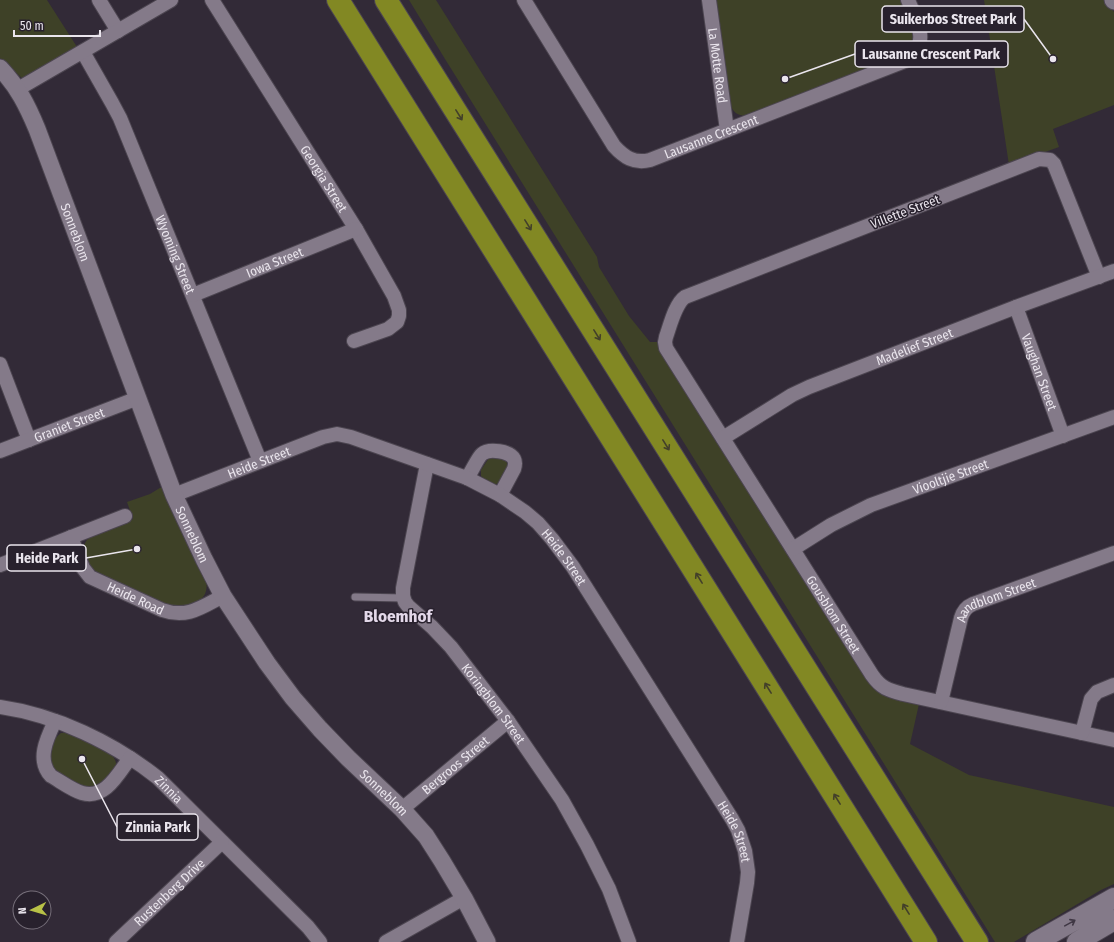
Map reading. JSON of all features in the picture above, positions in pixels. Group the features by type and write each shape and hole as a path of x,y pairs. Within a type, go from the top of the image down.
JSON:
{"highway":[{"path":"338,0 926,942"},
{"path":"386,0 977,942"},
{"path":"396,0 407,18 438,82"}],"main road":[{"path":"1036,942 1114,898"},
{"path":"1076,942 1114,920"}],"street":[{"path":"99,0 118,31"},
{"path":"18,89 171,0"},
{"name":"Georgia Street","path":"212,0 356,230 394,296 399,310 397,322 388,328 354,341"},
{"name":"Lausanne Crescent","path":"524,0 614,146 621,154 630,160 638,162 727,130 910,59 917,50 920,39 918,28 908,0"},
{"name":"La Motte Road","path":"709,0 727,130"},
{"name":"Wyoming Street","path":"82,52 120,118 260,461"},
{"name":"Sonneblom","path":"0,68 18,89 37,129 174,495 223,596 267,663 298,703 320,729 402,810 426,836 464,898 487,942"},
{"name":"Villette Street","path":"666,337 678,305 685,297 1039,159 1050,160 1054,164 1099,276"},
{"name":"Iowa Street","path":"193,295 356,230"},
{"name":"Madelief Street","path":"723,438 792,395 809,387 1114,271"},
{"name":"Vaughan Street","path":"1016,307 1063,436"},
{"name":"Gousblom Street","path":"666,337 666,348 872,675 880,684 889,690 1114,740"},
{"path":"0,364 29,440"},
{"name":"Graniet Street","path":"0,451 138,398"},
{"name":"Viooltjie Street","path":"793,549 831,525 871,505 1114,417"},
{"name":"Heide Street","path":"174,495 323,437 337,434 351,437 467,478 500,495 525,512 552,538 573,567 738,830 745,851 748,883 736,942"},
{"path":"467,478 482,454 488,451 504,452 512,456 516,464 500,495"},
{"path":"404,598 403,588 427,464"},
{"path":"0,565 125,516"},
{"name":"Heide Road","path":"71,537 83,568 90,577 162,610 174,613 186,613 223,596"},
{"name":"Aandblom Street","path":"941,702 960,618 965,609 973,604 1114,553"},
{"name":"Koringblom Street","path":"404,598 408,606 432,627 451,648 508,721 562,800 609,889 629,942"},
{"path":"1082,733 1090,699 1097,692 1114,685"},
{"name":"Zinnia","path":"0,707 29,713 76,729 130,758 158,778 308,927 320,942"},
{"path":"54,721 44,750 44,764 51,776 81,793 93,794 108,787 130,758"},
{"name":"Bergroos Street","path":"402,810 508,721"},
{"name":"Rustenberg Drive","path":"116,942 222,842"},
{"path":"386,942 464,898"}],"lane":[{"path":"355,598 404,598"}],"green space":[{"path":"0,0 47,0 77,47 23,79 0,58"},
{"path":"409,0 436,0 597,257 599,267 629,316 650,342 660,342 870,683 886,696 919,704 910,744 969,775 1114,807 1114,884 1101,890 1014,942 995,942"},
{"path":"716,0 901,0 914,35 913,45 907,53 747,116 741,115 734,111 730,103"},
{"path":"984,0 1104,0 1114,12 1114,105 1053,129 1059,147 1009,165"},
{"path":"489,458 498,458 506,461 508,466 499,482 495,485 486,481 481,476 481,470"},
{"path":"163,486 206,580 205,595 201,600 189,606 181,607 162,604 103,578 90,569 85,553 84,547 86,541 91,536 133,519 127,502 150,494"},
{"path":"61,733 70,734 111,754 116,761 116,765 103,785 88,788 75,783 53,769 50,760 52,745 57,736"}],"place":[{"name":"Suikerbos Street Park","path":"1053,59"},
{"name":"Lausanne Crescent Park","path":"785,79"},
{"name":"Heide Park","path":"137,549"},
{"name":"Zinnia Park","path":"82,759"}],"district":[{"name":"Bloemhof","path":"398,616"}]}
